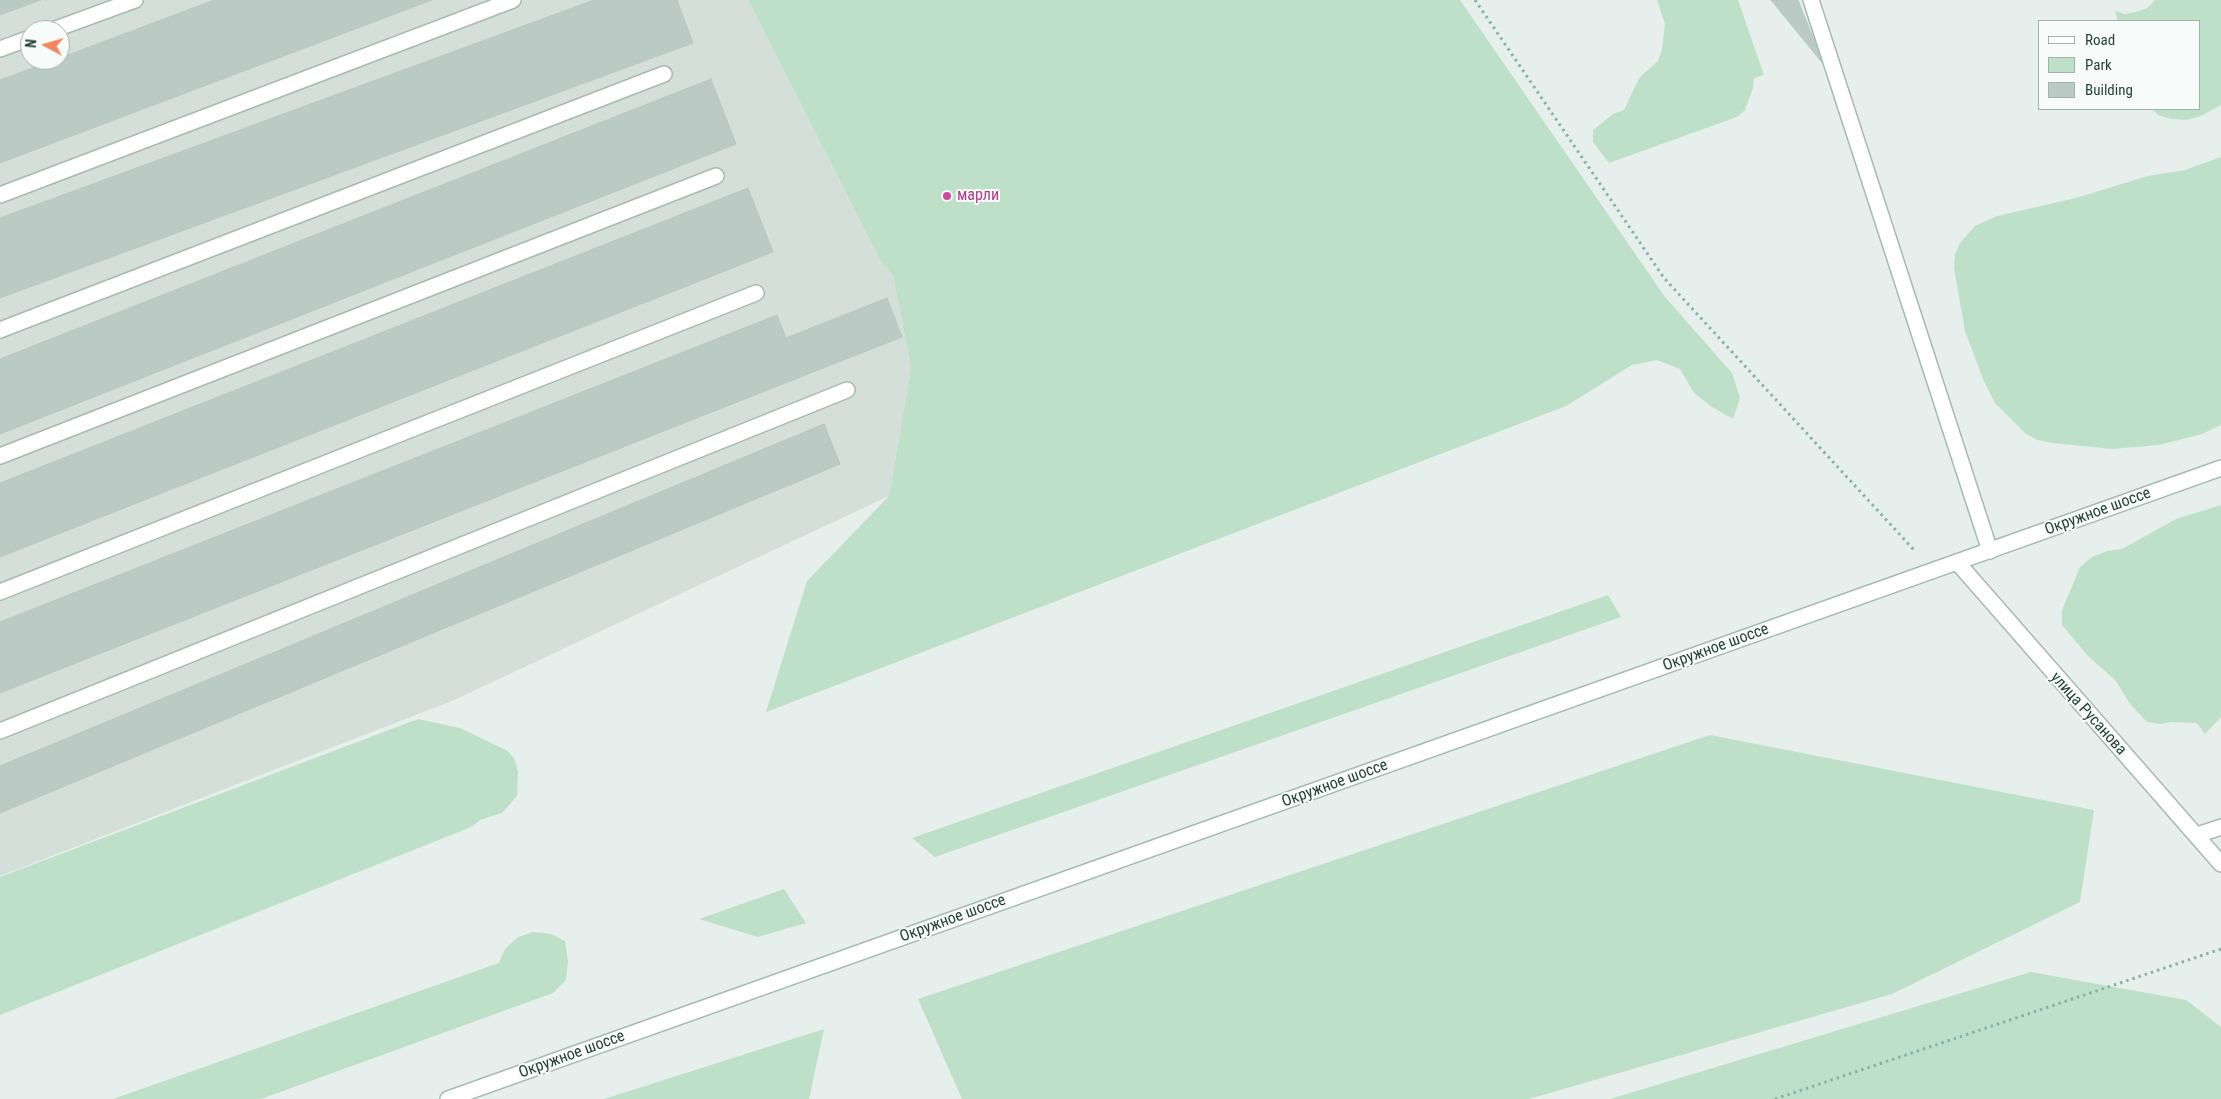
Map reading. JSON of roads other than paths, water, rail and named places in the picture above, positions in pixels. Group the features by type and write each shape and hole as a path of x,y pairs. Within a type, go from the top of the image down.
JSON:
{"main road":[{"path":"70,24 135,0"},
{"path":"0,195 513,0"},
{"path":"1811,0 1990,551"},
{"path":"0,49 20,42"},
{"path":"0,330 664,74"},
{"path":"0,456 716,176"},
{"path":"0,592 756,293"},
{"path":"0,730 847,390"},
{"name":"Окружное шоссе","path":"448,1099 2221,468"},
{"name":"улица Русанова","path":"1957,562 2035,654 2221,864"},
{"path":"2197,835 2221,826"}],"place":[{"name":"марли","path":"947,196"}]}
